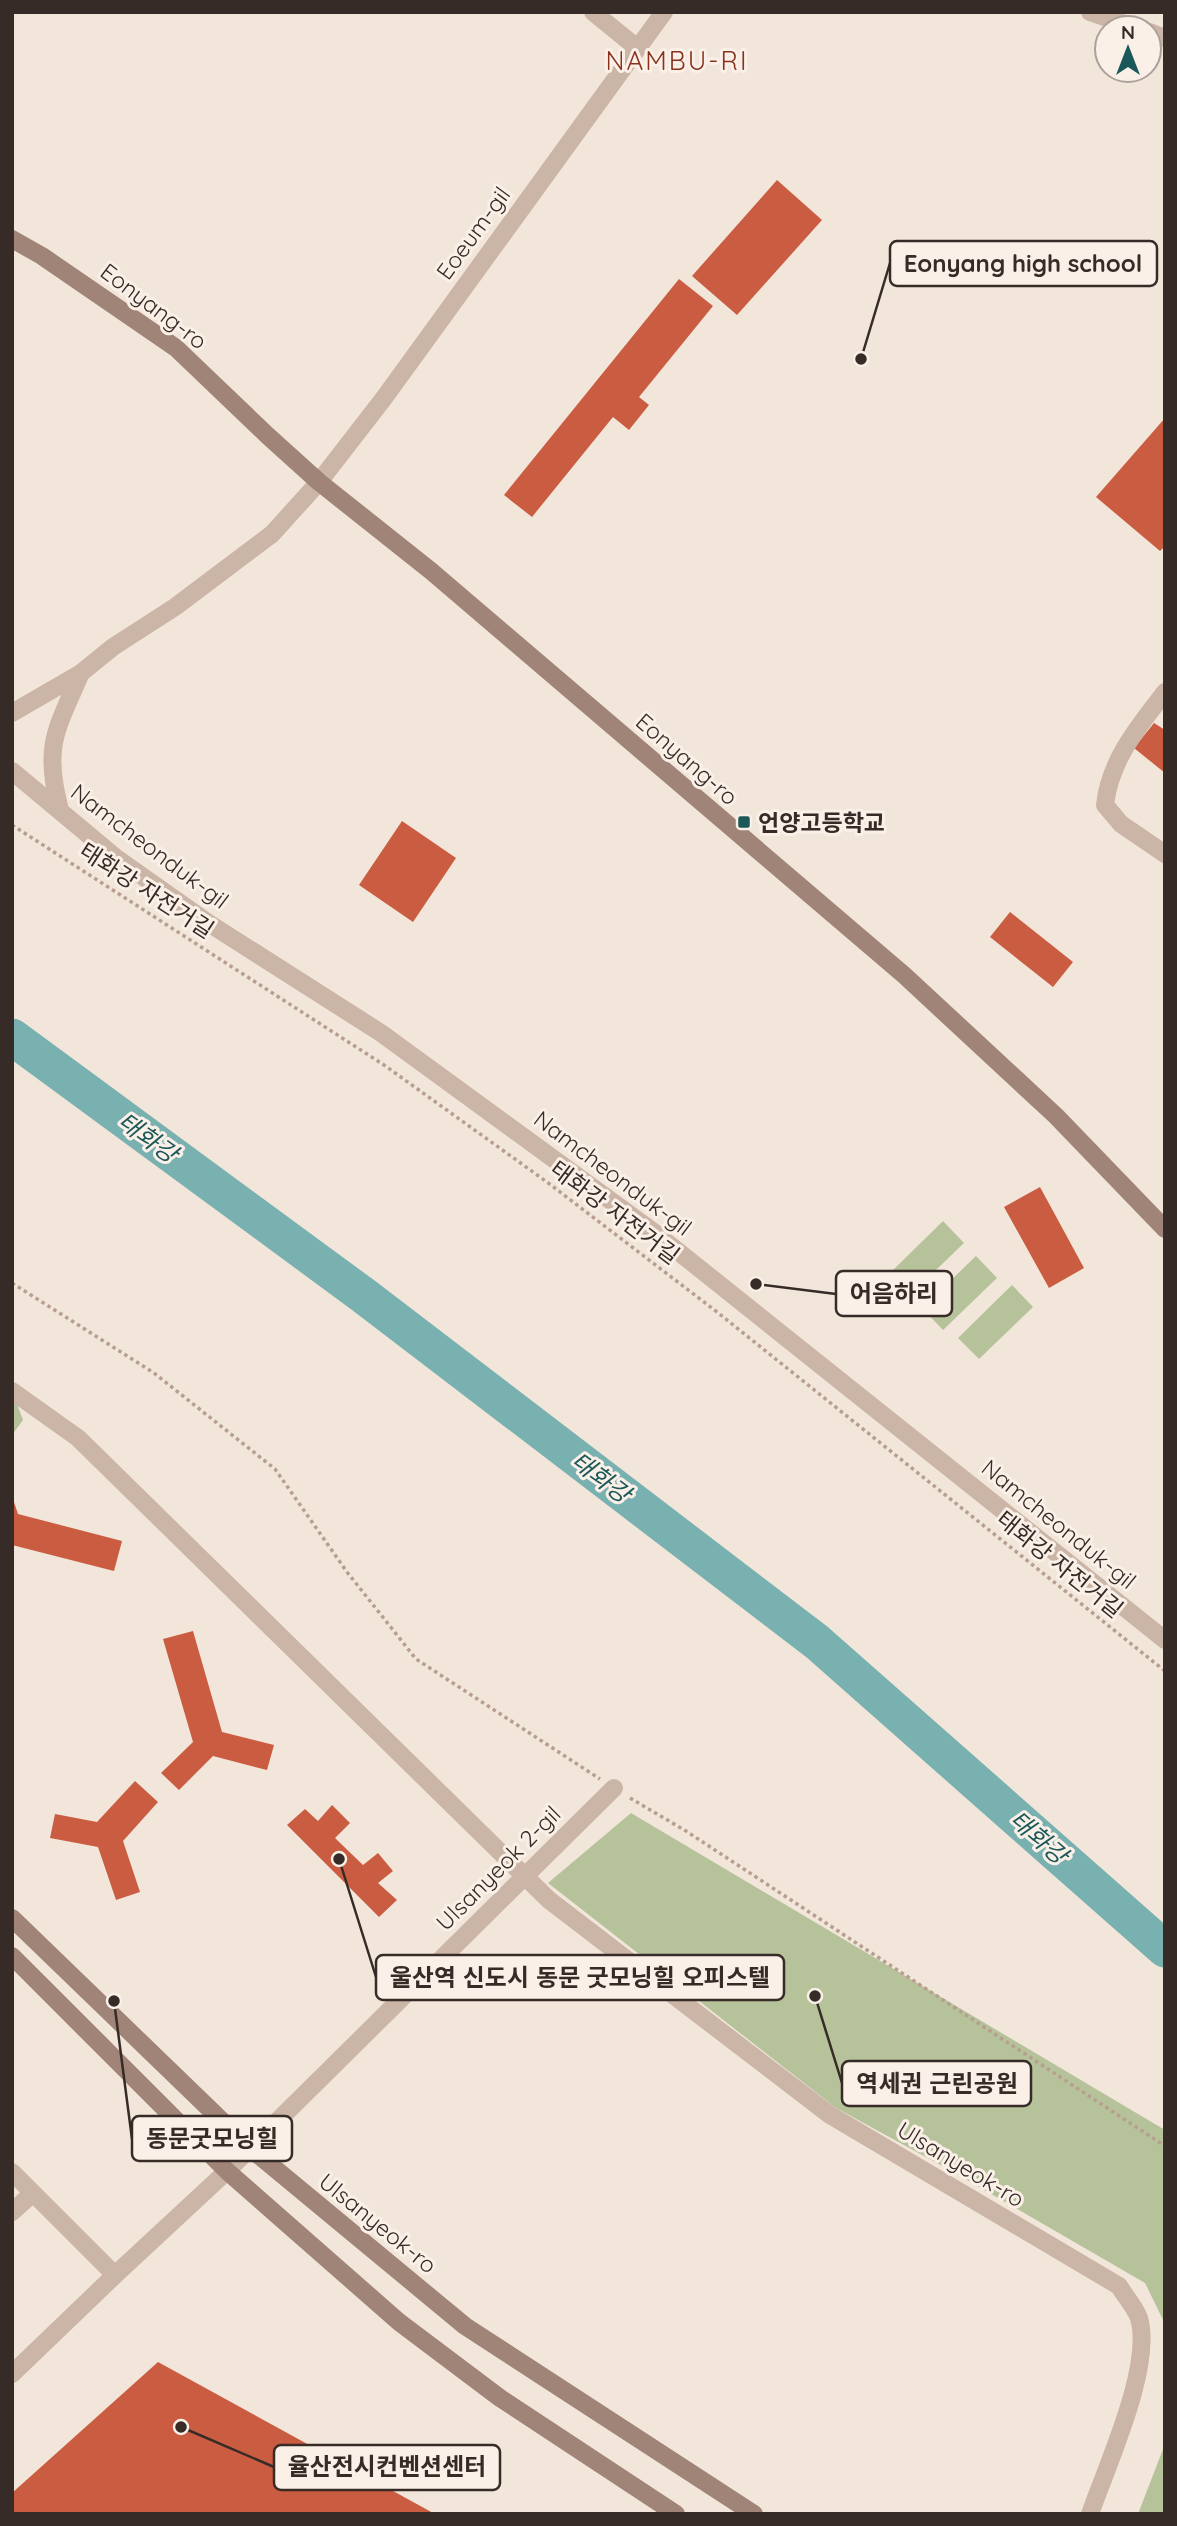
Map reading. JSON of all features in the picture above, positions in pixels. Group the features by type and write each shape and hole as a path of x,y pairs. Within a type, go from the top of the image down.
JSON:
{"main road":[{"name":"Eonyang-ro","path":"12,239 42,256 176,348 319,482 431,571 904,975 1056,1116 1165,1230"},
{"name":"Ulsanyeok-ro","path":"12,1918 250,2148 465,2326 754,2514"},
{"path":"12,1956 227,2171 398,2322 500,2398 676,2514"}],"street":[{"path":"593,12 636,47"},
{"name":"Eoeum-gil","path":"319,482 384,398 636,47 664,12"},
{"path":"12,713 80,673 113,647 175,607 272,534 319,482"},
{"path":"60,810 52,782 53,737 80,673"},
{"path":"1165,692 1129,739 1108,783 1105,805 1121,824 1165,854"},
{"name":"Namcheonduk-gil","path":"12,771 115,857 210,924 381,1033 655,1233 1165,1640"},
{"name":"Ulsanyeok-ro","path":"12,1391 78,1438 550,1900 831,2115 1118,2286 1138,2316 1143,2352 1131,2397 1090,2514"},
{"name":"Ulsanyeok 2-gil","path":"12,2374 227,2171 614,1788"},
{"path":"12,2172 115,2275"},
{"path":"12,2212 33,2193"}],"path":[{"name":"태화강 자전거길","path":"12,825 384,1065 547,1182 716,1312 1165,1671"},
{"path":"12,1283 155,1373 275,1469 347,1572 416,1659 614,1788 686,1830 1165,2146"}],"green space":[{"path":"943,1221 964,1243 910,1295 889,1274"},
{"path":"976,1256 997,1278 943,1330 922,1308"},
{"path":"1012,1285 1033,1307 979,1359 958,1338"},
{"path":"12,1391 23,1420 12,1435"},
{"path":"631,1813 1165,2130 1165,2324 1145,2283 948,2169 836,2108 548,1883"},
{"path":"1165,2444 1165,2514 1138,2514"}],"building":[{"path":"777,180 822,220 737,315 692,276"},
{"path":"679,279 713,306 639,397 649,405 629,430 613,417 532,517 504,495"},
{"path":"1165,418 1165,546 1160,551 1096,497"},
{"path":"1154,723 1165,730 1165,773 1134,748"},
{"path":"402,821 456,858 413,922 359,885"},
{"path":"1010,912 1073,962 1053,987 990,937"},
{"path":"1040,1187 1084,1268 1049,1288 1004,1207"},
{"path":"12,1496 18,1514 122,1541 114,1571 12,1545"},
{"path":"193,1631 222,1732 274,1745 267,1770 213,1756 179,1790 161,1773 193,1742 163,1639"},
{"path":"135,1781 158,1802 123,1841 140,1892 116,1900 98,1847 50,1838 55,1814 97,1822"},
{"path":"332,1805 350,1823 335,1838 363,1865 378,1853 393,1871 378,1883 397,1900 379,1917 287,1825 305,1809 318,1821"},
{"path":"158,2362 435,2514 12,2514 12,2493"}],"waterway":[{"name":"태화강","path":"12,1037 363,1295 817,1642 1165,1949"}],"place":[{"name":"Eonyang high school","path":"861,359"},
{"name":"언양고등학교","path":"744,822"},
{"name":"어음하리","path":"756,1284"},
{"name":"울산역 신도시 동문 굿모닝힐 오피스텔","path":"339,1859"},
{"name":"역세권 근린공원","path":"815,1996"},
{"name":"동문굿모닝힐","path":"114,2001"},
{"name":"율산전시컨벤션센터","path":"181,2427"}],"district":[{"name":"NAMBU-RI","path":"677,60"}]}
